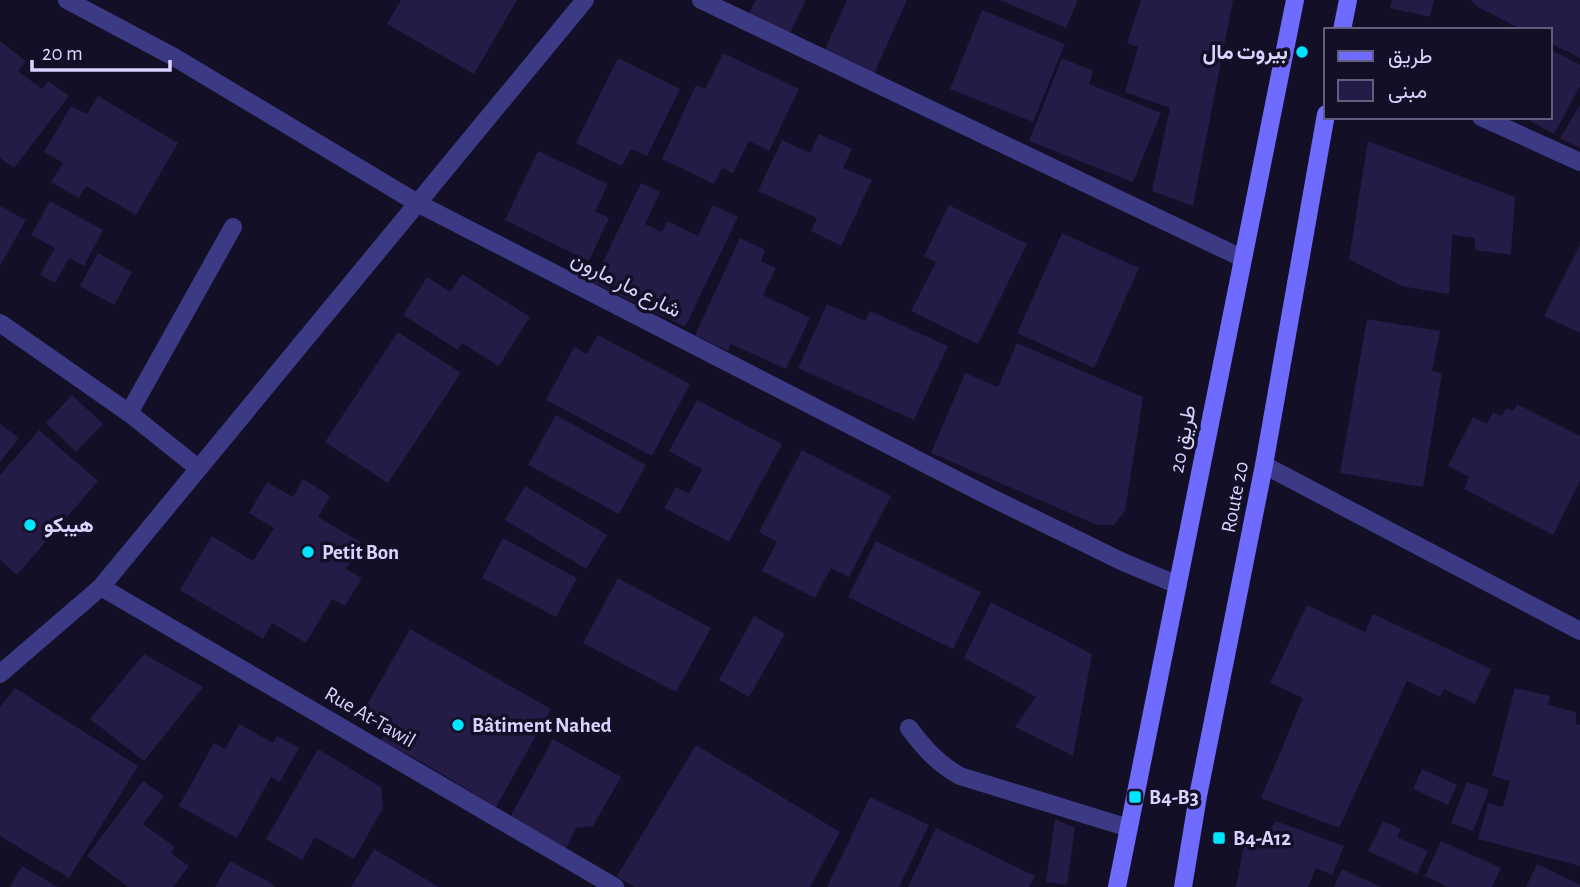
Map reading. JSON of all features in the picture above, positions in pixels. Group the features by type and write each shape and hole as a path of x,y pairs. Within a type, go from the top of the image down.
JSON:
{"main road":[{"name":"طريق 20","path":"1117,887 1295,0"},
{"path":"1342,28 1348,0"},
{"name":"Route 20","path":"1183,887 1198,796 1264,465 1325,119"}],"street":[{"name":"شارع مار مارون","path":"67,0 174,57 419,204 988,496 1123,562 1178,585"},
{"path":"0,674 102,587 585,0"},
{"path":"701,0 1242,258"},
{"path":"1485,119 1580,162"},
{"path":"129,413 233,227"},
{"path":"0,323 129,413 198,468"},
{"path":"1264,465 1580,631"},
{"name":"Rue At-Tawil","path":"102,587 615,887"},
{"path":"909,728 942,766 960,776 1129,828"}],"building":[{"path":"401,0 517,0 474,74 387,24"},
{"path":"756,0 806,0 788,37 747,17"},
{"path":"847,0 907,0 873,76 823,54"},
{"path":"1000,0 1078,0 1066,28"},
{"path":"1141,0 1233,0 1193,206 1152,191 1170,108 1125,92 1138,47 1127,43"},
{"path":"1392,0 1434,0 1430,17 1390,8"},
{"path":"1470,0 1580,0 1580,58 1552,44 1552,28 1519,28 1478,7"},
{"path":"982,10 1065,44 1033,122 950,89"},
{"path":"0,41 26,61 18,71 42,89 48,81 69,96 14,168 0,158"},
{"path":"1554,51 1580,65 1580,86 1554,134 1527,119 1552,119"},
{"path":"723,53 799,89 769,151 749,141 733,173 722,168 714,184 662,159 696,85 705,89"},
{"path":"618,58 680,89 647,156 631,149 622,166 576,143"},
{"path":"1062,58 1093,71 1089,84 1161,113 1133,182 1029,141"},
{"path":"98,96 178,143 136,215 86,186 79,198 51,182 63,163 44,152 71,106 87,114"},
{"path":"1580,105 1580,148 1560,138"},
{"path":"819,134 852,149 843,168 872,180 841,246 811,231 817,218 758,191 782,140 810,153"},
{"path":"1368,141 1515,197 1511,255 1475,250 1475,238 1452,235 1449,294 1401,286 1349,259"},
{"path":"538,151 608,184 595,211 609,218 589,261 505,220"},
{"path":"641,183 660,192 645,224 662,232 667,221 698,236 713,205 738,217 685,327 593,282"},
{"path":"50,201 103,230 84,266 69,258 55,283 40,275 55,248 31,235"},
{"path":"949,205 1027,244 978,344 911,311 936,262 924,256"},
{"path":"0,206 26,220 0,266"},
{"path":"1062,233 1139,268 1094,368 1017,333"},
{"path":"740,238 765,250 761,261 776,268 763,295 810,318 786,369 731,344 728,351 695,335"},
{"path":"1580,245 1580,333 1544,316"},
{"path":"98,253 132,272 114,305 80,286"},
{"path":"462,274 530,317 499,366 462,343 458,350 403,315 427,277 450,292"},
{"path":"827,304 865,321 870,311 948,346 914,420 798,368"},
{"path":"1367,319 1440,331 1432,371 1442,373 1423,487 1340,473"},
{"path":"398,332 461,373 388,483 325,442"},
{"path":"598,335 690,384 652,456 546,400 574,347 587,354"},
{"path":"1017,343 1143,397 1125,511 1114,525 1097,525 931,453 965,373 998,387"},
{"path":"72,395 103,424 76,452 46,423"},
{"path":"697,400 782,444 729,542 664,508 676,487 689,494 702,469 669,451"},
{"path":"1517,404 1580,436 1580,481 1553,535 1464,489 1469,477 1448,466 1473,417 1487,424 1493,412 1502,416 1506,408 1513,411"},
{"path":"556,415 646,465 619,514 528,465"},
{"path":"0,424 19,438 0,462"},
{"path":"39,430 98,481 17,575 0,560 0,475"},
{"path":"802,450 891,496 849,577 831,568 815,598 762,571 777,542 759,532"},
{"name":"Petit Bon","path":"303,479 330,496 318,517 362,543 346,569 362,578 345,606 332,599 306,643 272,623 263,639 180,590 212,536 253,561 274,528 249,513 267,482 293,497"},
{"path":"525,486 607,535 586,569 505,520"},
{"path":"503,538 577,578 556,617 482,578"},
{"path":"876,541 981,592 953,649 848,597"},
{"path":"618,578 711,628 676,692 583,643"},
{"path":"991,602 1092,654 1073,756 1015,727 1036,697 964,658"},
{"path":"1307,605 1365,632 1373,614 1491,669 1475,704 1444,689 1440,697 1407,681 1339,828 1261,798 1303,698 1270,683"},
{"path":"754,616 785,634 749,697 719,680"},
{"name":"Bâtiment Nahed","path":"410,629 551,709 496,807 422,762 381,741 387,732 360,717"},
{"path":"144,654 203,687 144,761 90,719"},
{"path":"15,688 138,766 69,878 0,836 0,707"},
{"path":"1515,688 1550,696 1548,705 1576,712 1576,724 1580,725 1580,866 1478,839 1488,803 1503,807 1510,781 1492,776"},
{"path":"239,724 273,743 277,736 299,748 280,782 271,777 237,838 179,806 214,743 225,749"},
{"path":"553,739 621,777 593,826 576,828 564,852 508,821"},
{"path":"696,745 840,832 810,887 634,887 617,876"},
{"path":"318,749 381,787 383,808 354,859 315,837 302,860 266,839"},
{"path":"1422,769 1457,785 1448,805 1413,789"},
{"path":"143,781 164,796 143,824 175,847 171,853 189,866 173,887 128,887 87,856"},
{"path":"1467,782 1489,790 1473,831 1451,823"},
{"path":"870,797 929,825 899,887 827,887"},
{"path":"1055,819 1075,828 1067,885 1046,882"},
{"path":"1276,821 1344,846 1332,875 1316,868 1308,887 1236,887 1244,844 1259,842"},
{"path":"1383,821 1401,829 1397,837 1428,851 1417,874 1368,851"},
{"path":"936,828 1035,876 1029,887 908,887"},
{"path":"1441,841 1501,868 1492,887 1448,887 1425,876"},
{"path":"374,849 439,887 351,887"},
{"path":"230,861 271,883 275,887 215,887"},
{"path":"1537,864 1580,885 1580,887 1526,887"},
{"path":"22,866 58,887 10,887"},
{"path":"1342,869 1381,887 1334,887"}],"place":[{"name":"بیروت مال","path":"1302,52"},
{"name":"هيبكو","path":"30,525"},
{"name":"Petit Bon","path":"308,552"},
{"name":"Bâtiment Nahed","path":"458,725"},
{"name":"B4-B3","path":"1135,797"},
{"name":"B4-A12","path":"1219,838"}]}
